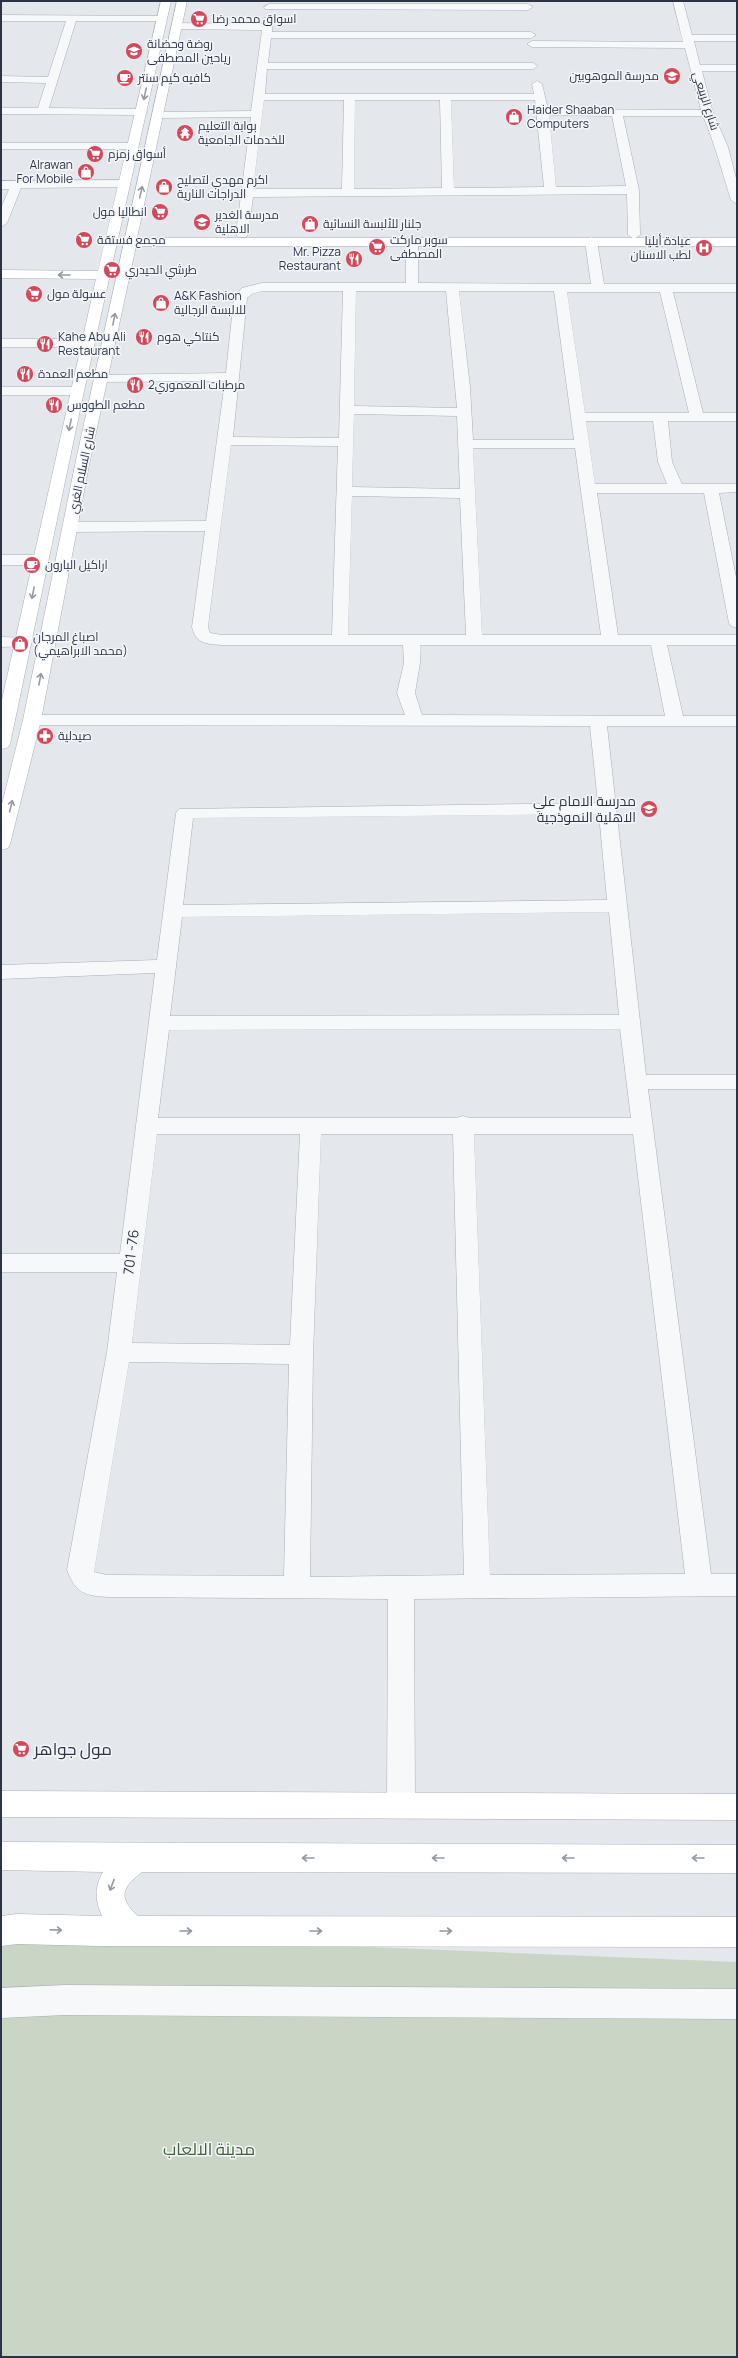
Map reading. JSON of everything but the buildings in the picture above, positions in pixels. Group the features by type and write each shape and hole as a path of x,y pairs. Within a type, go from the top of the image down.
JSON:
{"main road":[{"name":"شارع السلام الغري","path":"1,744 4,720 24,642 40,560 77,391 137,126 142,112 166,1"},
{"name":"شارع السلام الغري","path":"1,844 32,720 82,465 102,378 182,1"},
{"path":"137,126 157,121"},
{"path":"131,238 242,234 737,236"},
{"path":"131,238 737,242"},
{"path":"1,274 102,281"},
{"path":"1,286 102,281"},
{"path":"62,465 82,465"},
{"path":"1,1804 401,1804 737,1807"},
{"path":"1,1856 737,1859"},
{"path":"132,1931 118,1919 112,1911 109,1891 118,1873 138,1857"},
{"path":"1,1931 17,1929 132,1931 737,1932"}],"street":[{"name":"شارع الربيعي","path":"678,1 707,113 722,147 725,164 736,195"},
{"path":"242,234 270,4 529,11 532,66 543,112 550,191"},
{"path":"1,18 162,18"},
{"path":"42,112 72,18"},
{"path":"176,26 267,31 531,40 688,42 737,38"},
{"path":"262,66 532,66"},
{"path":"695,68 737,68"},
{"path":"1,79 52,80"},
{"path":"258,97 540,97"},
{"path":"445,97 448,192"},
{"path":"348,193 350,98"},
{"path":"1,111 142,112"},
{"path":"543,112 707,113"},
{"path":"617,112 624,153 633,190 634,235"},
{"path":"157,121 257,114"},
{"path":"1,146 133,146"},
{"path":"1,185 124,184"},
{"path":"1,223 16,185"},
{"path":"247,193 633,190"},
{"path":"412,241 412,288"},
{"path":"591,241 598,288"},
{"path":"737,288 262,287 247,291 241,297 226,441 200,627 202,635 208,639 222,640 737,640"},
{"path":"340,639 350,288"},
{"path":"452,288 465,412 467,494 474,639"},
{"path":"560,288 610,640"},
{"path":"666,288 697,417"},
{"path":"1,343 88,344"},
{"path":"102,378 233,377"},
{"path":"1,391 77,391"},
{"path":"346,410 465,412"},
{"path":"578,417 737,417"},
{"path":"660,417 665,462 677,489"},
{"path":"226,441 345,442"},
{"path":"466,444 582,444"},
{"path":"588,489 711,490 737,488"},
{"path":"711,490 737,623"},
{"path":"344,491 467,494"},
{"path":"70,527 213,526"},
{"path":"1,560 40,560"},
{"path":"411,639 412,664 406,693 415,719"},
{"path":"658,640 675,721"},
{"path":"1,642 24,642"},
{"path":"32,720 415,719 737,721"},
{"path":"598,720 636,1082 643,1126 700,1584"},
{"name":"701 -76","path":"297,1588 94,1585 84,1580 80,1570 119,1352 184,813 607,808"},
{"path":"173,911 617,906"},
{"path":"1,972 166,966"},
{"path":"159,1023 629,1022"},
{"path":"636,1082 737,1082"},
{"path":"147,1126 463,1124 643,1126"},
{"path":"463,1124 477,1586"},
{"path":"311,1125 301,1355 297,1588 401,1586 737,1585"},
{"path":"1,1263 130,1263"},
{"path":"119,1352 301,1355"},
{"path":"401,1586 401,1804"},
{"path":"1,2003 73,2000 737,2004"}],"green space":[{"name":"مدينة الالعاب","path":"1,1932 737,1962 737,2357 1,2357"}],"place":[{"name":"اسواق محمد رضا","path":"199,19"},
{"name":"روضة وحضانة رياحين المصطفى","path":"134,51"},
{"name":"مدرسة الموهوبين","path":"672,76"},
{"name":"كافيه كيم سنتر","path":"125,78"},
{"name":"Haider Shaaban Computers","path":"514,117"},
{"name":"بوابة التعليم للخدمات الجامعية","path":"185,133"},
{"name":"أسواق زمزم","path":"95,154"},
{"name":"Alrawan For Mobile","path":"86,172"},
{"name":"اكرم مهدي لتصليح الدراجات النارية","path":"164,187"},
{"name":"انطاليا مول","path":"160,212"},
{"name":"مدرسة الغدير الاهلية","path":"202,222"},
{"name":"جلنار للألبسة النسائية","path":"310,224"},
{"name":"مجمع فستقة","path":"84,240"},
{"name":"سوبر ماركت المصطفى","path":"377,247"},
{"name":"عيادة أيليا لطب الاسنان","path":"704,248"},
{"name":"Mr. Pizza Restaurant","path":"354,259"},
{"name":"طرشي الحيدري","path":"112,270"},
{"name":"عسولة مول","path":"34,294"},
{"name":"A&K Fashion للالبسة الرجالية","path":"161,303"},
{"name":"كنتاكي هوم","path":"144,337"},
{"name":"Kahe Abu Ali Restaurant","path":"45,344"},
{"name":"مطعم العمدة","path":"25,374"},
{"name":"مرطبات المعموري2","path":"135,385"},
{"name":"مطعم الطووس","path":"54,405"},
{"name":"اراكيل البارون","path":"32,565"},
{"name":"اصباغ المرجان (محمد الابراهيمي)","path":"20,644"},
{"name":"صيدلية","path":"45,736"},
{"name":"مدرسة الامام علي الاهلية النموذجية","path":"649,809"},
{"name":"مول جواهر","path":"21,1749"}]}
